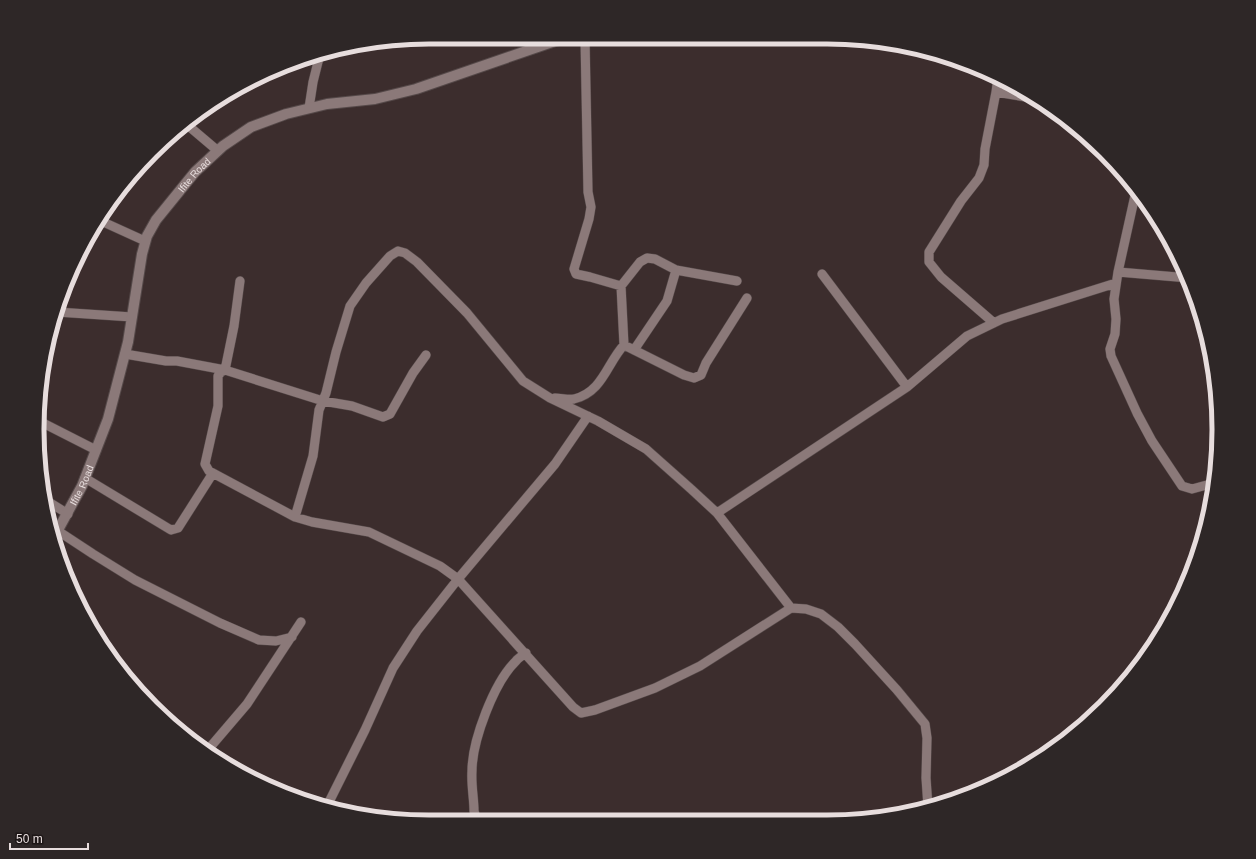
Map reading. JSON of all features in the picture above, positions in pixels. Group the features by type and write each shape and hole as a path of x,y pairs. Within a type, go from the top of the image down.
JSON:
{"street":[{"name":"Ifite Road","path":"58,532 86,478 108,419 128,342 145,241 156,220 168,203 195,172 223,146 251,127 286,114 327,104 375,99 416,89 546,44"},
{"path":"585,44 588,192 591,207 589,219 574,269 576,274 621,286"},
{"path":"309,108 317,61"},
{"path":"994,323 941,277 929,262 928,252 961,201 979,178 984,165 985,149 997,84"},
{"path":"996,92 1019,96"},
{"path":"191,127 218,151"},
{"path":"1134,198 1116,283 1114,298 1116,319 1115,334 1110,349 1111,356 1137,413 1152,441 1182,486 1192,488 1208,484"},
{"path":"105,222 145,241"},
{"path":"295,517 313,456 319,410 326,393 336,352 350,306 366,283 390,256 398,251 405,253 417,262 466,314 523,381 550,398 588,416 646,449 717,513 791,608"},
{"path":"550,398 573,399 588,393 605,376 624,346 621,286 640,262 647,258 654,259 676,270 737,281"},
{"path":"634,350 667,301 676,270"},
{"path":"1118,272 1181,277"},
{"path":"822,274 907,387"},
{"path":"240,281 234,326 224,370 220,372 218,376 218,406 205,464 209,471 295,517 312,522 369,532 440,566 458,579 573,707 581,713 595,710 655,688 700,666 791,608 806,609 821,614 838,627 855,644 925,724 927,738 926,778 928,802"},
{"path":"717,513 907,387 967,336 1002,319 1116,283"},
{"path":"624,346 684,375 694,378 701,375 706,363 747,298"},
{"path":"62,312 132,317"},
{"path":"125,354 166,361 177,361 224,370 323,401 352,406 383,417 390,414 413,373 426,355"},
{"path":"329,802 365,730 393,668 417,631 458,579 555,464 588,416"},
{"path":"44,424 96,450"},
{"path":"86,478 172,530 178,528 213,473"},
{"path":"51,503 68,514"},
{"path":"59,537 93,554 135,580 259,640 276,641 292,637"},
{"path":"211,747 247,704 301,622"},
{"path":"475,815 472,771 474,753 483,722 491,699 500,681 515,661 526,653"}]}
